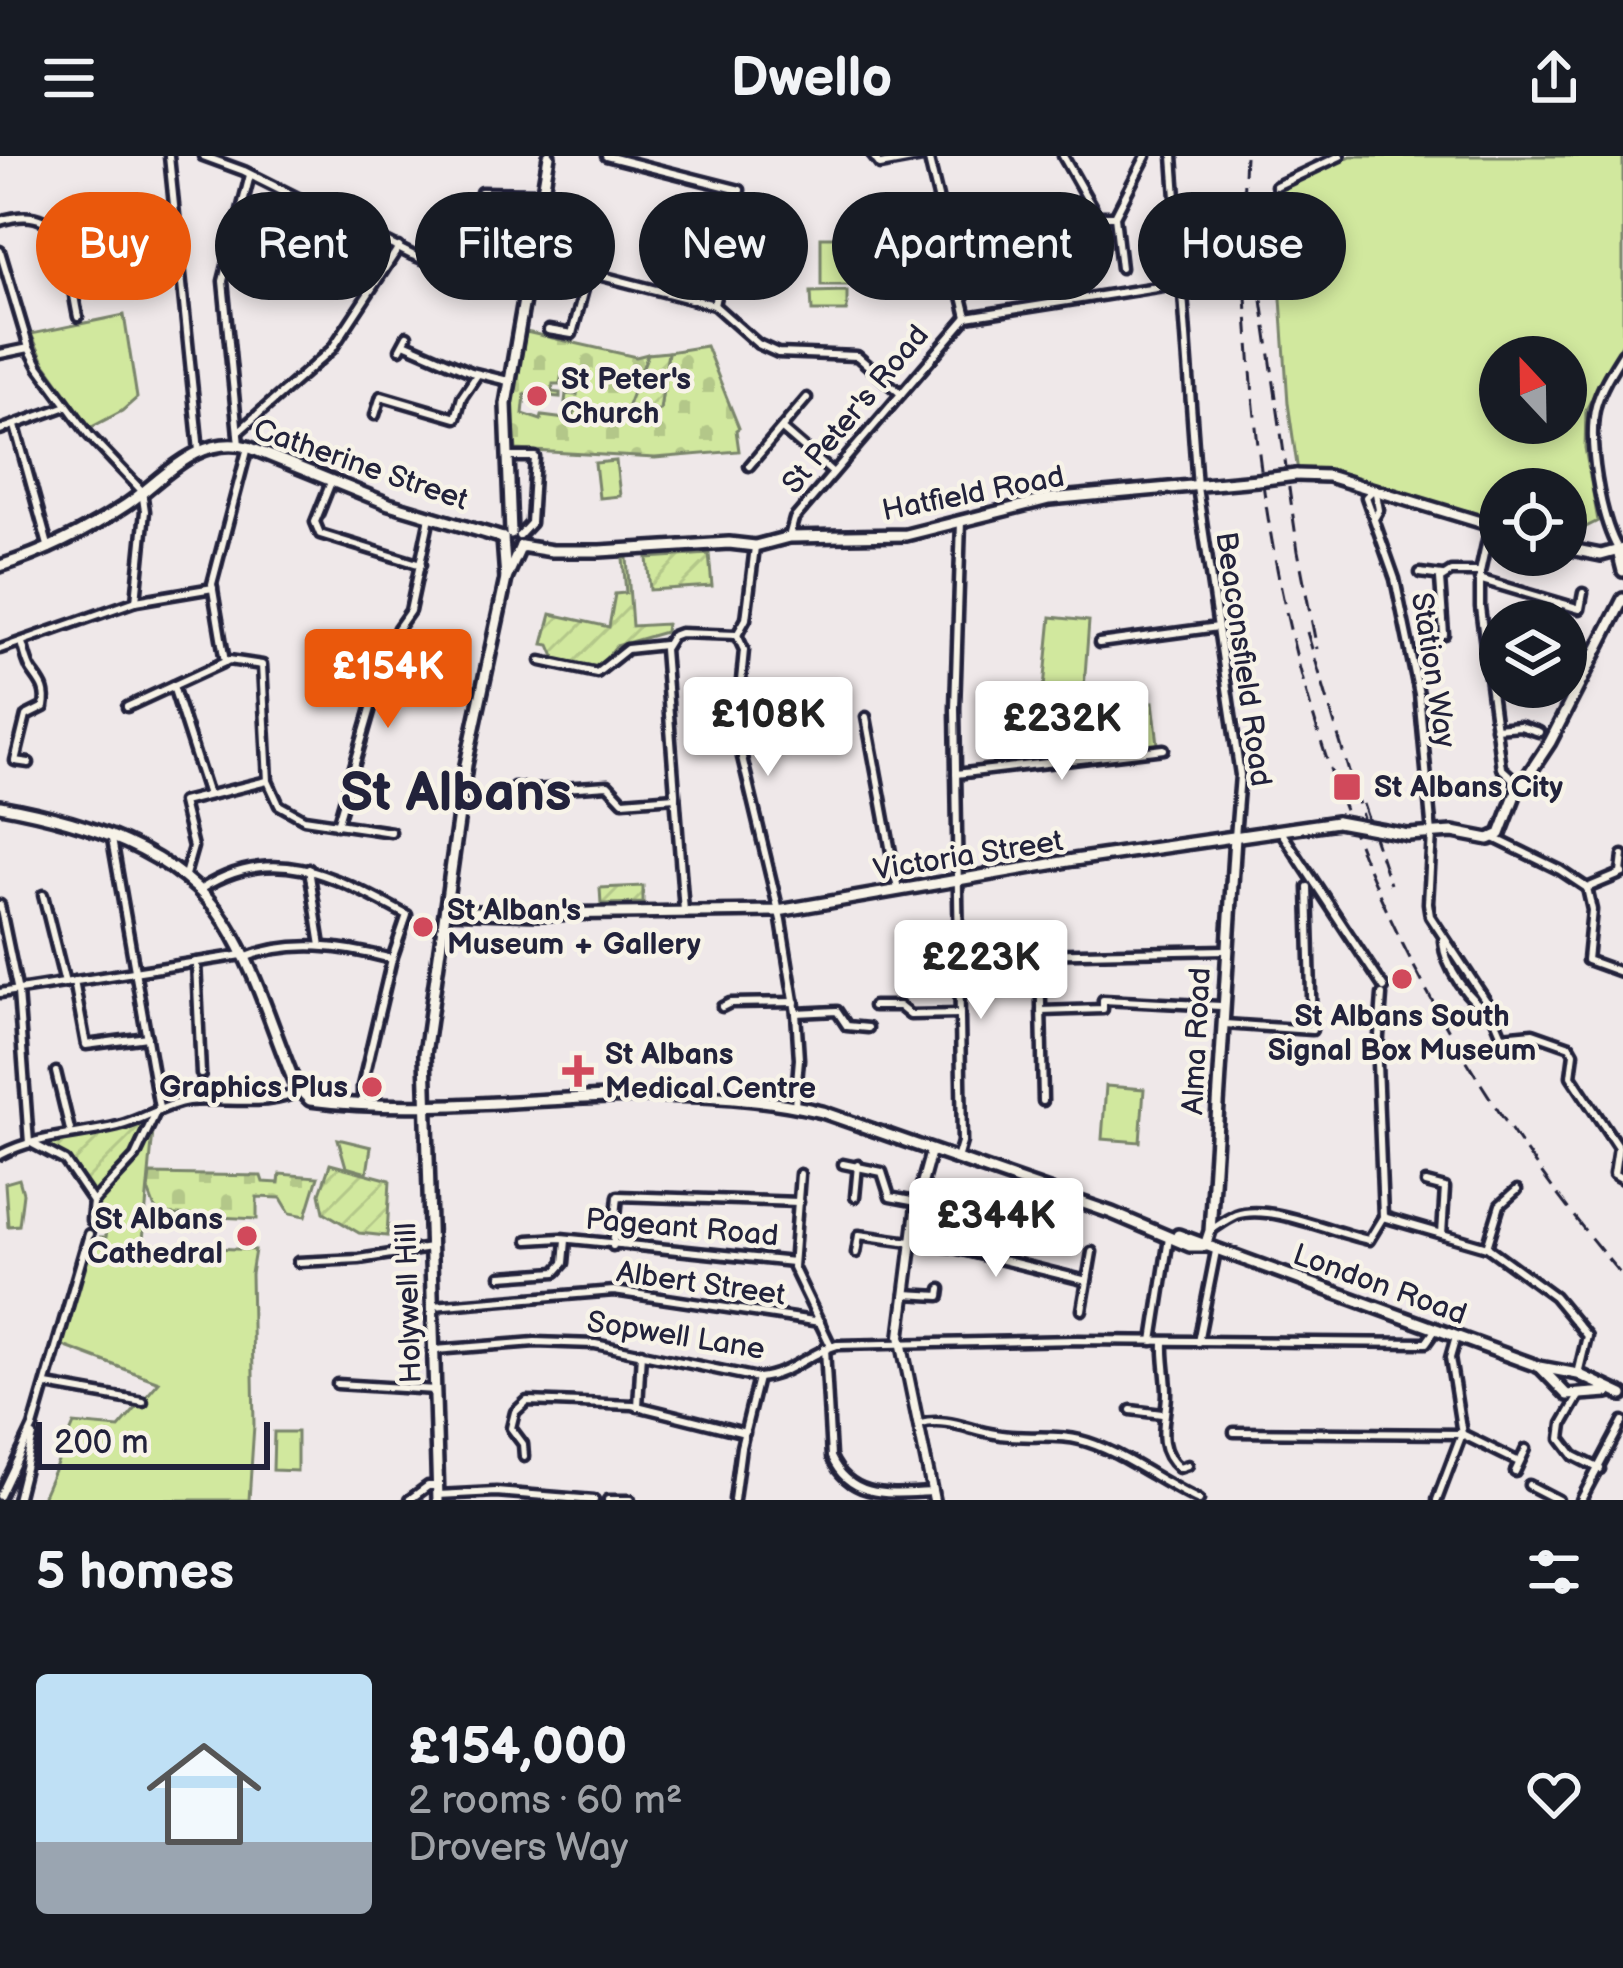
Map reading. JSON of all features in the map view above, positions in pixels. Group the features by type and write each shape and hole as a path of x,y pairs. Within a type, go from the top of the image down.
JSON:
{"main road":[{"path":"545,192 549,156"},
{"path":"513,541 508,381 522,300"},
{"name":"Catherine Street","path":"0,566 49,549 129,503 199,452 243,446 430,517 513,541"},
{"name":"Hatfield Road","path":"513,541 571,552 906,535 1060,497 1296,475 1328,476 1479,521"},
{"name":"Holywell Hill","path":"438,1494 424,1105 427,1030 457,812 513,541"},
{"path":"1587,553 1621,552 1623,571"},
{"path":"1493,838 1503,831 1521,786 1550,742 1623,599"},
{"path":"0,806 57,819 112,839 185,875 226,922 298,1090"},
{"name":"Victoria Street","path":"447,911 778,911 1337,822 1408,835 1493,838"},
{"name":"Alma Road","path":"1210,1249 1235,837"},
{"name":"London Road","path":"298,1090 310,1100 424,1105 554,1098 745,1098 795,1105 1618,1393"},
{"name":"London Road","path":"1147,1227 1210,1249"},
{"name":"London Road","path":"1540,1366 1573,1393 1618,1393"},
{"path":"1573,1393 1577,1376"},
{"path":"1573,1393 1577,1376"}],"street":[{"path":"169,156 199,452"},
{"path":"203,156 415,255"},
{"path":"606,156 740,190 714,305"},
{"path":"873,156 880,165 928,156 937,192"},
{"path":"1063,156 1097,216 1115,216"},
{"name":"Beaconsfield Road","path":"1173,156 1176,192"},
{"path":"1276,186 1340,156"},
{"path":"1121,268 1115,216 1140,158"},
{"path":"224,662 213,588 243,446 223,280 250,175"},
{"path":"0,221 29,215 36,218"},
{"path":"238,432 332,349 399,248"},
{"path":"0,251 29,348 66,406 104,454 142,491 145,511 136,601"},
{"path":"615,280 714,305 766,350 857,356 901,394"},
{"path":"963,300 967,316 1138,290"},
{"path":"74,300 78,317"},
{"path":"548,330 572,334 581,300"},
{"name":"Beaconsfield Road","path":"1183,300 1197,487 1240,775 1235,837"},
{"name":"St Peter's Road","path":"789,538 794,518 967,316"},
{"path":"404,343 477,375 508,381"},
{"path":"0,354 29,348"},
{"path":"1621,552 1605,507 1592,432 1599,397 1623,353"},
{"path":"375,415 381,396 456,418 462,397 477,375"},
{"path":"749,466 807,398"},
{"path":"0,430 66,406"},
{"path":"15,426 49,549"},
{"path":"782,429 833,473"},
{"path":"508,457 535,457 531,523 513,541"},
{"path":"331,482 316,529 327,538 421,565"},
{"name":"Station Way","path":"1374,490 1366,497 1395,579 1415,668 1432,834 1427,904 1443,950 1464,988 1492,1014 1502,1036 1533,1033 1570,1046 1574,1053 1571,1076 1618,1147 1614,1174 1623,1179"},
{"path":"337,825 383,667 410,611 430,517"},
{"path":"957,1159 962,1142 956,774 961,521"},
{"path":"736,635 746,620 755,546"},
{"path":"1420,573 1479,576"},
{"path":"1442,576 1444,634"},
{"path":"1521,786 1501,768 1481,638 1480,576 1549,600"},
{"path":"0,649 136,601 213,588"},
{"path":"1581,600 1582,593"},
{"path":"1099,643 1218,627"},
{"path":"541,661 597,673 627,649 666,644 680,633 736,635"},
{"path":"736,635 743,650 736,732 778,911 796,1013 799,1072 795,1105"},
{"path":"22,642 32,671 40,677 52,703"},
{"path":"666,644 685,911"},
{"path":"128,706 224,662 262,665 268,781 274,799 287,812 391,832"},
{"path":"173,686 208,795"},
{"path":"29,763 15,761 19,740 26,716 44,707 45,692"},
{"path":"866,717 898,890"},
{"path":"1496,728 1520,726 1539,732"},
{"path":"956,774 1164,749"},
{"path":"185,875 194,848 182,804 268,781"},
{"path":"514,787 533,790 608,784 627,802 676,797"},
{"path":"1210,1231 1236,1215 1251,1213 1369,1240 1383,1217 1376,1064 1383,991 1280,830"},
{"path":"1493,838 1561,870 1587,888 1592,910 1587,960 1623,973"},
{"path":"91,1220 93,1202 135,1157 157,1111 112,839"},
{"path":"1587,888 1622,873 1623,855"},
{"path":"200,890 246,867 309,869 407,915 392,959 362,1102"},
{"path":"309,869 321,946"},
{"path":"1221,1024 1312,1030 1308,887"},
{"path":"43,895 86,1045 147,1037"},
{"path":"0,905 18,992 29,1143"},
{"path":"0,993 321,946 392,959"},
{"path":"1043,1101 1036,954 1225,950"},
{"path":"958,956 1022,955"},
{"path":"196,962 201,1074"},
{"path":"1041,1011 1103,1010 1103,1000 1222,1006"},
{"path":"722,1006 794,1002"},
{"path":"873,1006 899,1006 910,1015 960,1014"},
{"path":"796,1013 837,1011 847,1026 868,1028"},
{"path":"56,1072 71,1134"},
{"path":"0,1155 29,1143 122,1126 157,1111 215,1099 280,1100 298,1090"},
{"path":"29,1143 65,1161 93,1202"},
{"path":"800,1174 793,1262 828,1347 831,1457 838,1473 870,1494 933,1496 903,1342 916,1202 931,1151"},
{"path":"843,1164 882,1172 893,1199 916,1202"},
{"path":"854,1197 858,1166"},
{"path":"1426,1183 1445,1188 1442,1234"},
{"path":"1487,1247 1500,1204 1517,1190"},
{"path":"613,1246 618,1196 799,1202"},
{"path":"1383,1217 1487,1247 1554,1296 1587,1336 1577,1376"},
{"path":"17,1500 33,1426 89,1234"},
{"path":"856,1253 859,1235 912,1241 1087,1281"},
{"path":"1153,1341 1169,1238"},
{"name":"Pageant Road","path":"528,1240 793,1262"},
{"path":"501,1276 556,1272 564,1263 566,1240"},
{"path":"298,1262 430,1248"},
{"path":"1198,1343 1210,1249"},
{"path":"1082,1310 1092,1252"},
{"path":"905,1294 940,1296 941,1289"},
{"name":"Albert Street","path":"433,1306 614,1291 820,1322"},
{"path":"828,1347 903,1342 1426,1343 1436,1329"},
{"path":"1437,1500 1462,1434 1450,1358 1456,1336"},
{"name":"Sopwell Lane","path":"435,1350 553,1342 641,1352 758,1378 782,1374 828,1347"},
{"path":"1164,1342 1167,1395 1162,1414 1170,1460 1181,1469"},
{"path":"638,1406 641,1352"},
{"path":"734,1500 758,1378"},
{"path":"46,1384 143,1402"},
{"path":"337,1384 436,1390"},
{"path":"1573,1393 1562,1429 1564,1445 1574,1456 1600,1469"},
{"path":"524,1457 523,1444 511,1428 524,1402 638,1406 745,1433"},
{"path":"1131,1410 1162,1414"},
{"path":"921,1424 936,1420 1005,1436 1078,1439 1108,1449 1199,1500"},
{"path":"1581,1500 1623,1421"},
{"path":"0,1496 33,1426"},
{"path":"1234,1432 1462,1434 1520,1462"},
{"path":"1515,1472 1526,1449"},
{"path":"1529,1485 1558,1500"},
{"path":"410,1500 428,1486 438,1494 496,1492 594,1500"},
{"path":"608,1500 630,1500"}],"green space":[{"path":"1351,156 1623,156 1623,342 1587,408 1587,336 1479,336 1479,444 1585,444 1598,521 1587,526 1587,468 1479,468 1479,517 1339,475 1298,472 1281,300 1346,300 1346,192 1276,192"},
{"path":"821,237 832,237 832,285 821,285"},
{"path":"832,291 832,300 847,300 847,311 812,311 811,292"},
{"path":"124,315 137,398 86,430 84,418 44,362 31,334"},
{"path":"526,332 636,357 648,354 626,412 660,409 668,352 706,346 739,428 739,451 655,458 516,450 512,404","holes":["562,373 572,375 571,386 578,387 577,395 566,394 565,402 576,404 573,420 542,416 541,420 523,414 525,394 560,397 552,392 553,384 560,384"]},
{"path":"668,352 660,410 625,413 648,354"},
{"path":"616,461 620,496 599,498 595,463"},
{"path":"709,554 712,586 650,590 647,558"},
{"path":"623,558 627,558 632,626 666,624 665,632 616,646 599,667 556,659 550,645 543,644 551,614 609,627 615,594 626,593"},
{"path":"1051,617 1089,621 1083,702 1043,698"},
{"path":"1153,702 1158,744 1064,755 1059,717"},
{"path":"643,886 643,903 601,904 600,888"},
{"path":"1106,1086 1144,1089 1140,1142 1102,1139"},
{"path":"154,1115 145,1142 93,1201 72,1168 30,1143"},
{"path":"154,1120 142,1251 153,1253 155,1245 255,1250 249,1500 41,1500 74,1424 119,1428 159,1382 58,1344 88,1243 105,1246 101,1237 106,1237 108,1223 91,1220 93,1202 136,1157"},
{"path":"338,1139 371,1147 367,1173 346,1167"},
{"path":"330,1164 390,1180 387,1236 359,1233 324,1212 320,1193"},
{"path":"150,1174 261,1176 263,1182 279,1183 280,1174 318,1177 306,1216 290,1213 281,1198 257,1197 257,1219 157,1214 148,1190"},
{"path":"19,1179 23,1193 19,1225 8,1226 5,1183"},
{"path":"274,1432 297,1432 297,1471 273,1470"}],"railway":[{"path":"1245,156 1247,306 1263,486 1286,611 1318,732 1360,848 1411,960 1472,1069 1542,1174 1623,1277"},
{"path":"1262,300 1317,649"},
{"path":"1307,632 1364,822"},
{"path":"1363,804 1390,884"}],"place":[{"name":"St Peter's Church","path":"537,396"},
{"name":"St Albans City","path":"1347,787"},
{"name":"St Alban's Museum + Gallery","path":"423,927"},
{"name":"St Albans South Signal Box Museum","path":"1402,979"},
{"name":"St Albans Medical Centre","path":"578,1071"},
{"name":"Graphics Plus","path":"372,1087"},
{"name":"St Albans Cathedral","path":"247,1236"}],"district":[{"name":"St Albans","path":"456,791"}]}
